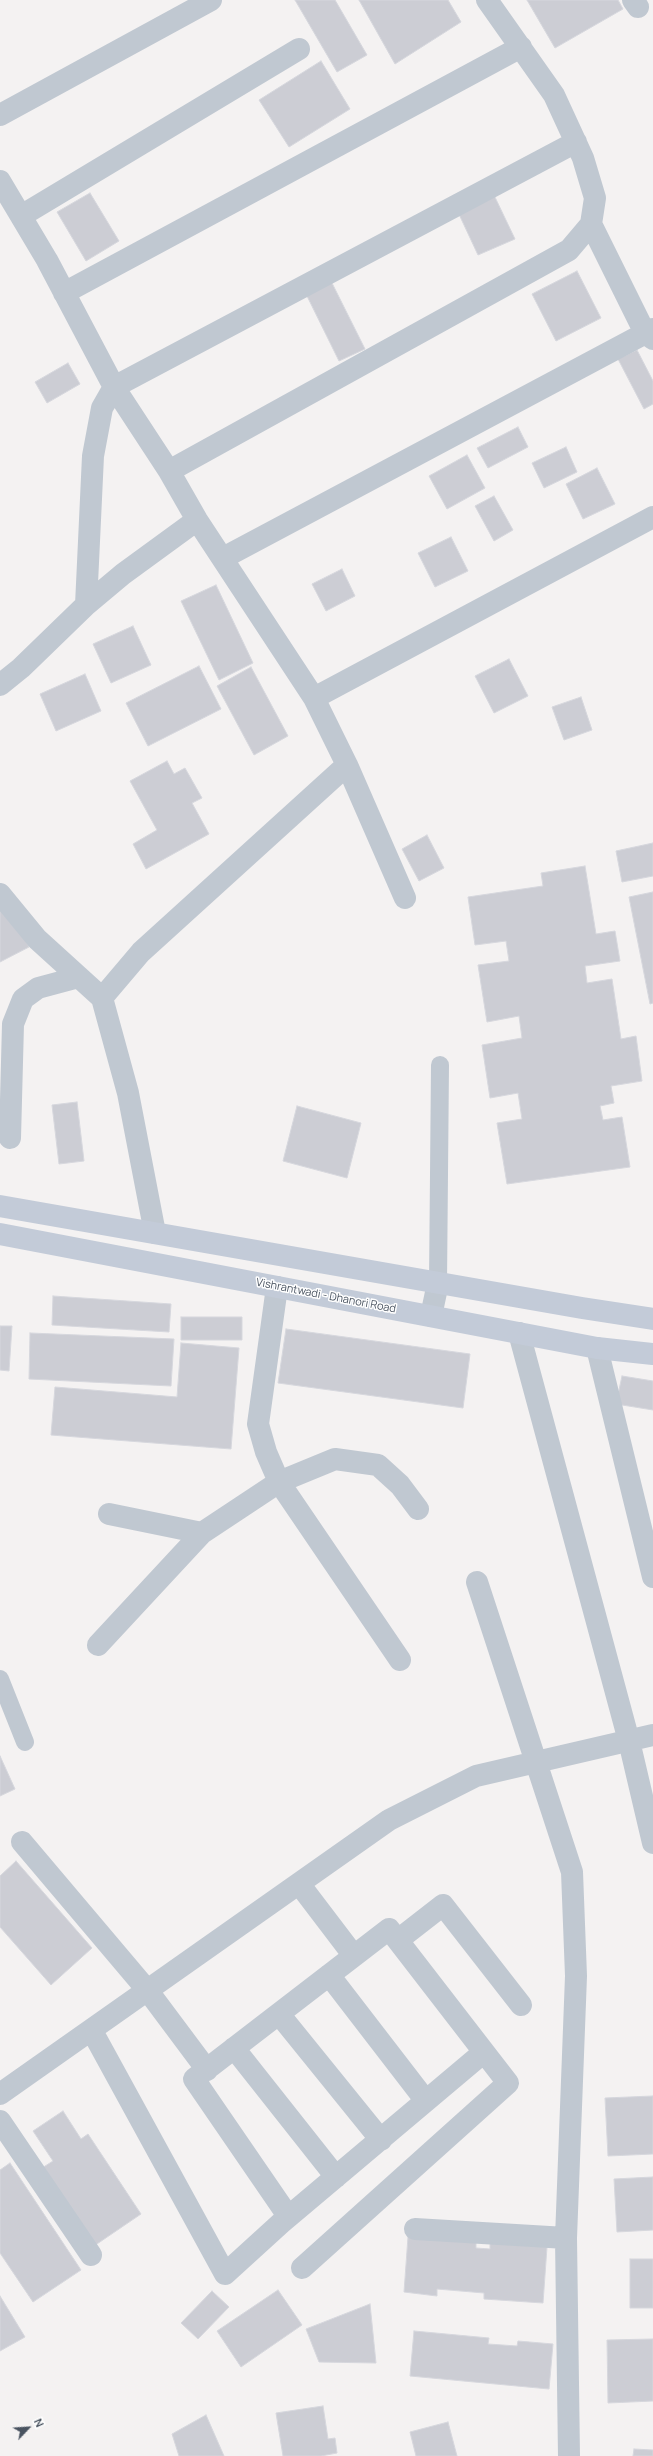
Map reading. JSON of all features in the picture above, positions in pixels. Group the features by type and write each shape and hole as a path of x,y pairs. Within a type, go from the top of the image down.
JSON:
{"main road":[{"path":"0,1206 653,1319"},
{"name":"Vishrantwadi - Dhanori Road","path":"0,1234 597,1348 653,1354"}],"street":[{"path":"0,115 211,0"},
{"path":"169,471 568,250 591,224 595,198 583,158 576,142 554,95 487,0"},
{"path":"64,293 521,47"},
{"path":"21,216 299,49"},
{"path":"86,605 93,456 102,408 114,387 576,142"},
{"path":"0,181 64,293 114,387 169,471 197,520 314,698 347,765 405,898"},
{"path":"223,558 650,333 591,224"},
{"path":"314,698 653,517"},
{"path":"0,685 21,668 86,605 123,574 197,520"},
{"path":"102,998 141,952 347,765"},
{"path":"0,894 37,939 102,998 128,1093 155,1233"},
{"path":"10,1138 13,1024 23,999 38,988 79,976"},
{"path":"431,1316 438,1283"},
{"path":"277,1287 258,1424 266,1452 278,1482 400,1660"},
{"path":"519,1333 629,1740 653,1842"},
{"path":"597,1348 653,1577"},
{"path":"98,1645 202,1533 278,1482 335,1459 378,1466 400,1485 418,1509"},
{"path":"110,1514 202,1533"},
{"path":"477,1582 572,1872 576,1976 566,2238 569,2456"},
{"path":"0,2094 148,1992 390,1820 476,1776 653,1735"},
{"path":"22,1842 148,1992 207,2070"},
{"path":"300,1884 354,1956"},
{"path":"398,1940 443,1905 521,2005"},
{"path":"288,2216 194,2079 389,1929 508,2083 302,2268"},
{"path":"329,1975 426,2101"},
{"path":"279,2014 381,2140"},
{"path":"92,2031 225,2274 288,2216 381,2140 484,2052"},
{"path":"234,2048 336,2176"},
{"path":"0,2121 91,2255"},
{"path":"415,2229 566,2238"}],"lane":[{"path":"438,1283 440,1065"},
{"path":"0,1679 25,1742"}],"building":[{"path":"295,0 335,0 367,55 337,72"},
{"path":"359,0 448,0 461,22 395,64"},
{"path":"527,0 618,0 623,9 555,48"},
{"path":"321,61 350,109 289,147 259,100"},
{"path":"90,193 119,241 86,261 57,212"},
{"path":"493,193 515,239 478,255 457,210"},
{"path":"577,271 601,318 556,341 532,294"},
{"path":"331,281 365,349 339,361 306,294"},
{"path":"637,350 653,381 653,404 644,409 618,359"},
{"path":"68,363 80,384 47,403 35,382"},
{"path":"518,427 528,447 488,468 477,448"},
{"path":"566,447 577,472 544,488 532,463"},
{"path":"467,455 485,488 447,509 429,476"},
{"path":"597,468 615,504 583,519 566,484"},
{"path":"494,496 513,530 494,541 475,506"},
{"path":"451,537 468,571 435,587 418,553"},
{"path":"342,569 355,596 326,611 312,584"},
{"path":"216,585 253,663 219,680 181,601"},
{"path":"133,626 151,665 111,683 93,644"},
{"path":"509,659 528,696 494,713 475,676"},
{"path":"199,666 221,709 148,746 126,703"},
{"path":"251,667 288,736 254,755 217,686"},
{"path":"85,674 101,711 56,731 40,694"},
{"path":"581,697 592,730 564,740 552,707"},
{"path":"167,761 174,774 185,768 202,798 192,803 209,834 146,869 133,844 157,830 130,781"},
{"path":"427,835 444,868 419,881 402,849"},
{"path":"653,843 653,876 622,882 616,851"},
{"path":"585,866 596,934 615,931 620,961 585,966 587,983 612,979 621,1039 636,1036 642,1081 611,1086 614,1103 600,1106 603,1120 622,1117 630,1167 507,1184 497,1123 522,1119 518,1093 490,1098 482,1045 522,1038 519,1016 487,1022 478,965 509,961 506,941 475,945 468,897 543,886 541,873"},
{"path":"653,892 653,1003 650,1004 629,897"},
{"path":"6,901 29,947 0,962 0,904"},
{"path":"77,1102 84,1161 59,1164 52,1105"},
{"path":"297,1106 361,1123 347,1178 283,1161"},
{"path":"53,1296 171,1304 169,1332 52,1325"},
{"path":"181,1317 242,1317 242,1340 181,1340"},
{"path":"0,1326 12,1326 9,1371 0,1370"},
{"path":"286,1329 470,1354 463,1408 278,1383"},
{"path":"30,1333 174,1339 171,1386 29,1379"},
{"path":"181,1343 239,1348 231,1449 51,1435 55,1387 177,1397"},
{"path":"622,1376 653,1381 653,1410 616,1404"},
{"path":"0,1756 15,1789 0,1796"},
{"path":"16,1861 92,1948 51,1985 0,1927 0,1876"},
{"path":"653,2096 653,2154 608,2156 605,2098"},
{"path":"63,2111 81,2139 88,2134 141,2214 94,2246 42,2168 53,2161 33,2131"},
{"path":"10,2163 81,2270 33,2302 0,2253 0,2170"},
{"path":"653,2177 653,2230 617,2232 614,2179"},
{"path":"408,2237 476,2242 476,2248 490,2249 490,2243 547,2247 543,2303 484,2299 484,2293 437,2289 437,2296 404,2292"},
{"path":"630,2259 653,2259 653,2308 630,2308"},
{"path":"278,2290 302,2325 241,2367 217,2331"},
{"path":"212,2291 229,2307 198,2339 181,2323"},
{"path":"0,2296 25,2337 0,2351"},
{"path":"370,2304 376,2363 319,2362 306,2329"},
{"path":"414,2331 489,2338 488,2344 517,2346 518,2341 553,2344 549,2389 410,2376"},
{"path":"653,2339 653,2401 608,2403 607,2340"},
{"path":"323,2406 328,2439 335,2438 337,2453 321,2456 283,2456 276,2413"},
{"path":"206,2415 224,2456 179,2456 172,2434"},
{"path":"448,2422 457,2456 416,2456 410,2432"},
{"path":"634,2449 653,2450 653,2456 633,2456"}]}
